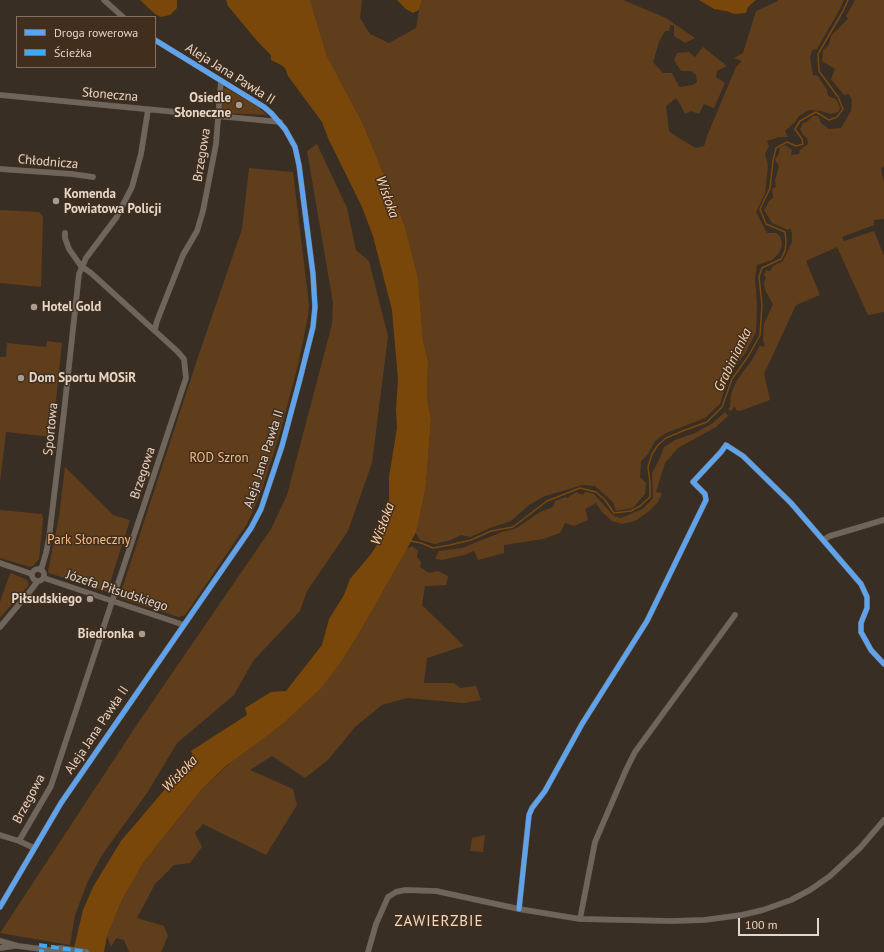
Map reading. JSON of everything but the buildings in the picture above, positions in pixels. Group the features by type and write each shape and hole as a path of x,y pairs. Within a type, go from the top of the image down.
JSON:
{"street":[{"path":"104,0 122,16"},
{"name":"Aleja Jana Pawła II","path":"0,908 61,803 247,534 261,509 282,446 313,326 315,306 313,274 299,165 295,147 286,129 264,106 156,41"},
{"path":"218,116 222,81"},
{"name":"Słoneczna","path":"0,95 280,122"},
{"name":"Sportowa","path":"41,570 49,538 64,421 79,274 81,266 116,218 132,187 141,154 148,110"},
{"name":"Brzegowa","path":"19,841 51,786 186,378 186,366 184,359 155,329 183,255 197,231 203,211 216,144 218,116"},
{"name":"Chłodnicza","path":"0,169 93,177"},
{"path":"65,233 65,238 69,249 81,266 91,273 148,325 155,329"},
{"path":"519,909 529,816 532,808 545,791 582,724 647,621 706,500 705,494 693,482 726,445 743,456 791,503 860,584 867,597 867,608 861,623 861,632 871,650 884,664"},
{"path":"824,540 830,536 884,520"},
{"path":"0,563 32,574"},
{"path":"0,627 32,590 37,582 44,578 44,574 41,570 35,570 32,574"},
{"path":"32,574 33,580 37,582"},
{"name":"Józefa Piłsudskiego","path":"44,578 184,625"},
{"path":"580,919 595,842 635,752 735,615"},
{"path":"368,952 384,904 388,897 396,892 415,889 436,891 519,909 580,919 671,921 704,920 742,915 763,910 791,900 810,890 830,876 860,848 884,820"},
{"path":"0,835 34,848"},
{"path":"0,942 64,952"},
{"path":"0,948 18,946"},
{"path":"40,949 87,952"}],"green space":[{"path":"310,0 362,0 360,18 370,34 389,43 416,28 422,0 623,0 666,18 695,38 685,43 674,36 674,26 670,25 669,31 665,31 659,42 653,62 663,73 672,73 679,87 693,85 697,82 696,75 691,71 681,71 674,60 677,53 689,52 695,57 703,47 727,66 717,71 716,77 725,83 714,108 704,104 699,114 691,111 685,114 676,98 666,106 669,131 696,148 704,146 736,67 742,61 734,58 743,53 756,11 778,0 844,0 817,49 812,50 810,58 813,75 818,76 827,90 828,96 836,99 840,108 838,112 831,114 809,110 799,116 785,131 788,137 779,137 767,141 769,146 765,154 768,166 765,194 756,212 767,233 777,233 781,238 782,246 779,253 772,260 757,265 755,277 757,305 756,332 746,352 729,375 720,404 705,418 666,433 655,441 648,454 641,461 640,477 646,483 645,494 633,508 616,511 613,502 595,486 583,485 545,496 529,505 511,521 470,537 461,535 451,540 435,544 420,540 415,532 426,485 431,419 427,399 428,361 423,340 418,278 405,227 363,124 327,56"},
{"path":"855,0 884,0 884,166 881,169 884,183 884,219 874,220 874,225 842,237 844,241 874,231 884,256 884,312 868,315 837,247 806,261 820,295 796,305 764,374 770,400 740,411 736,410 735,406 731,411 728,409 730,407 731,394 737,380 752,360 760,345 762,347 765,346 763,340 764,324 773,304 765,290 764,282 766,278 764,275 766,270 770,271 773,266 783,261 792,242 792,233 790,228 788,230 772,223 764,210 769,201 773,198 772,189 776,187 775,180 779,166 775,160 779,153 780,147 785,145 792,150 791,155 799,154 800,150 808,144 807,138 803,135 800,129 803,123 808,121 813,116 818,116 821,123 829,129 841,128 851,111 852,101 849,94 844,95 831,79 835,69 822,61 823,50 829,45 831,36 848,19 846,16"},
{"path":"226,88 258,107 267,115 224,113 222,111 224,89"},
{"path":"317,144 347,208 356,250 369,261 388,336 372,463 348,531 307,591 300,611 253,661 234,695 177,743 147,793 102,855 88,881 75,915 70,945 0,933 140,720 271,529 287,495 332,324 333,303 307,151"},
{"name":"ROD Szron","path":"249,168 293,172 309,305 308,316 298,365 280,433 261,492 253,511 247,524 188,611 185,615 179,617 119,598 198,357 242,229"},
{"path":"0,210 39,212 43,216 41,287 0,283"},
{"path":"47,341 62,343 52,437 6,432 0,483 0,357 6,357 7,343 46,347"},
{"path":"725,412 728,416 716,427 678,448 665,463 656,492 662,493 658,502 648,512 635,521 622,524 612,521 602,512 596,503 585,509 588,520 574,526 565,523 560,533 543,539 504,545 504,553 478,560 474,551 442,560 435,559 439,551 462,548 502,532 515,529 540,512 553,507 555,501 566,497 567,498 576,492 583,495 585,492 594,494 614,516 621,518 643,509 653,498 652,473 664,447 675,440 695,433 713,423"},
{"name":"Park Słoneczny","path":"65,467 113,515 130,520 107,592 49,573 48,571 59,517"},
{"name":"Park Słoneczny","path":"0,510 42,514 43,519 39,559 34,565 30,567 0,558"},
{"path":"412,546 418,551 417,557 421,562 420,567 429,573 438,571 448,576 446,585 425,586 422,605 464,646 427,658 424,683 454,683 460,688 476,686 481,700 464,703 407,698 382,705 355,727 328,760 305,778 272,756 250,770 293,789 297,805 266,855 203,824 195,833 202,847 190,863 174,865 155,884 137,918 164,926 168,936 161,952 129,952 124,940 116,938 111,947 107,936 122,900 143,863 202,789 343,659 407,549"},
{"path":"11,573 27,580 29,585 0,618 0,602"},
{"path":"485,835 483,852 470,851 472,838"}],"water":[{"path":"140,0 177,0 177,8 170,15 161,17 155,14"},
{"name":"Wisłoka","path":"226,0 310,0 327,56 363,124 389,187 405,227 418,278 423,340 428,361 427,399 431,419 426,485 416,532 343,659 321,688 281,725 226,766 202,789 143,863 122,900 107,936 104,952 73,952 83,910 93,887 121,841 193,756 191,751 247,715 245,708 271,692 286,691 322,645 329,619 344,595 350,579 371,554 380,540 385,529 388,514 389,477 397,428 396,410 398,380 392,310 373,236 362,207 328,138 322,122 288,76 285,68 271,60 271,55 228,6"},
{"path":"397,0 422,0 419,10 413,13 406,9"},
{"path":"699,0 756,0 748,7 746,13 734,14 714,9"}],"waterway":[{"name":"Grabinianka","path":"411,541 433,548 471,540 491,531 513,527 547,501 580,488 596,492 605,500 614,513 631,511 640,506 650,497 648,467 652,454 658,445 666,438 707,422 722,407 732,379 749,355 760,335 762,305 759,277 762,268 781,259 785,251 786,242 785,232 766,224 760,209 770,188 776,148 787,142 796,146 803,144 802,139 795,129 800,121 816,112 829,120 837,117 843,109 838,97 819,71 818,54 848,0"}],"marked path":[{"path":"39,945 87,952"},
{"path":"39,951 44,952"}],"cycle path":[{"path":"0,907 61,803 251,528 261,509 282,446 313,327 315,307 313,274 299,165 295,147 285,129 264,107 156,41"},
{"path":"519,909 529,815 532,808 545,791 582,724 647,621 706,500 705,494 693,482 726,445 743,456 791,503 861,584 867,597 867,608 861,623 861,632 871,650 884,664"}],"place":[{"name":"Osiedle Słoneczne","path":"239,105"},
{"name":"Komenda Powiatowa Policji","path":"56,201"},
{"name":"Hotel Gold","path":"34,307"},
{"name":"Dom Sportu MOSiR","path":"21,378"},
{"name":"Piłsudskiego","path":"90,599"},
{"name":"Biedronka","path":"142,634"}],"district":[{"name":"ZAWIERZBIE","path":"439,922"}]}
